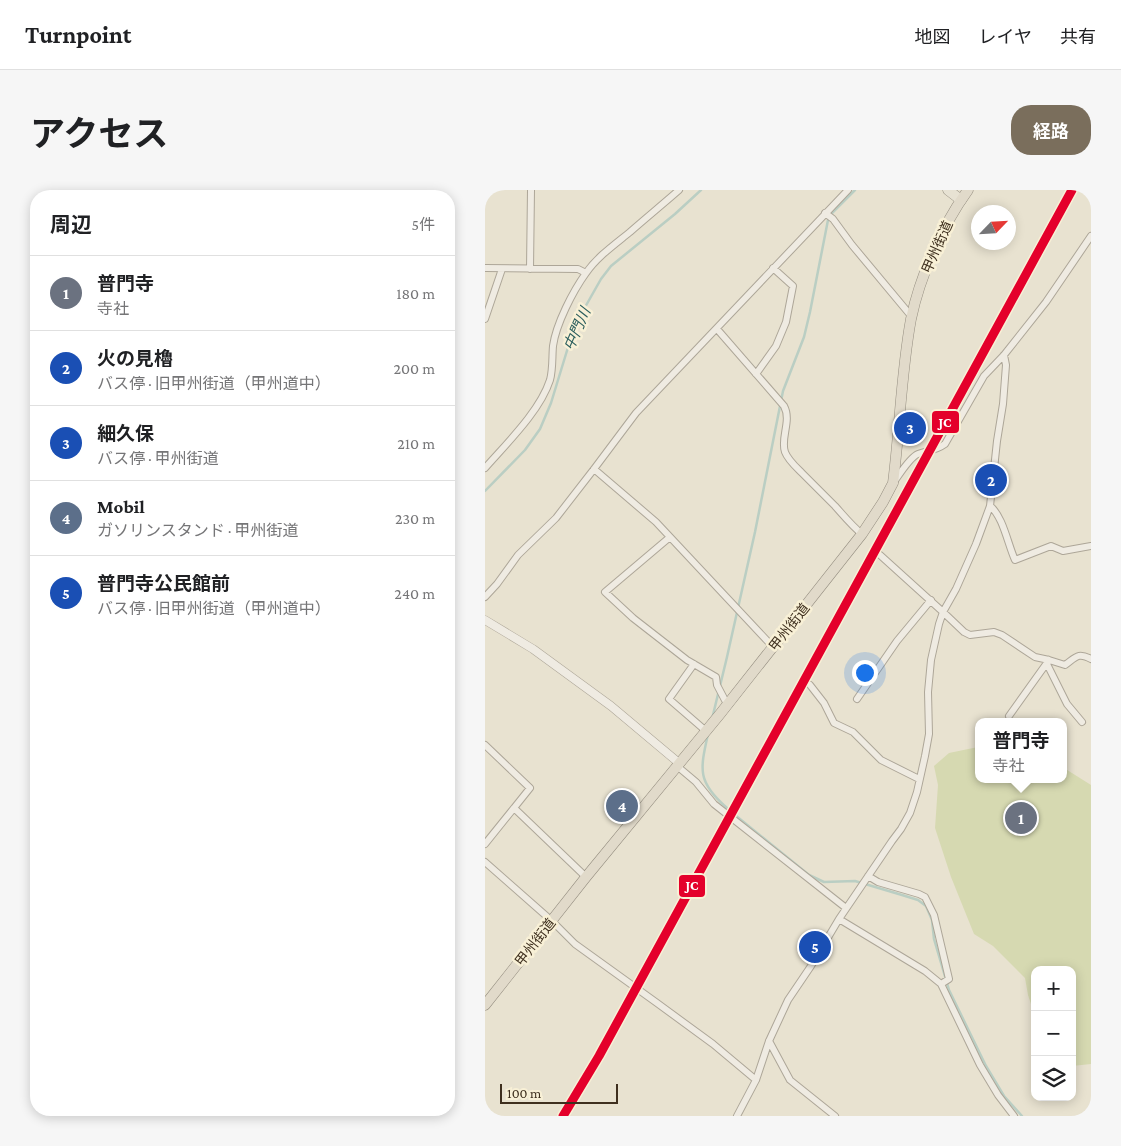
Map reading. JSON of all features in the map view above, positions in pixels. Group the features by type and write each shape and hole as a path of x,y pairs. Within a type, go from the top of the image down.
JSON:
{"highway":[{"name":"甲州街道","path":"485,1005 586,877 720,714 862,534 883,502 893,483 907,339 917,293 951,214 968,190"}],"main road":[{"path":"947,190 961,200"}],"street":[{"path":"530,269 531,190"},
{"path":"485,468 531,414 541,399 549,380 554,344 561,320 586,273 605,252 679,190"},
{"path":"485,597 518,555 556,518 636,413 773,268 829,216 848,190"},
{"path":"829,216 912,317"},
{"path":"893,483 913,457 938,449 945,444 984,376 1004,355 1046,302 1091,236"},
{"path":"485,268 578,270 586,273"},
{"path":"485,319 502,268"},
{"path":"756,374 776,346 783,330 793,286 773,268"},
{"path":"717,329 787,410 784,445 791,461 862,534"},
{"path":"737,1116 756,1080 769,1041 788,1000 866,877 901,829 910,813 917,792 929,734 928,692 931,660 939,624 976,544 990,506 1003,404 1006,365 1004,355"},
{"path":"594,470 656,522 773,647"},
{"path":"990,506 994,509 1001,523 1015,560 1051,546 1063,551 1091,546"},
{"path":"670,537 605,592 633,618 687,660 716,677 717,685 727,704"},
{"path":"880,555 964,632 970,634 994,632 1002,635 1035,657 1048,662 1065,665 1079,655 1091,659"},
{"path":"857,699 897,641 931,600"},
{"path":"485,620 533,650 611,706 678,764 714,804 846,908"},
{"path":"1009,716 1048,662"},
{"path":"1048,662 1067,704 1082,722"},
{"path":"694,664 669,699 706,731"},
{"path":"810,685 825,703 834,723 853,732 881,760 919,779"},
{"path":"485,745 530,788 485,844"},
{"path":"514,808 586,877"},
{"path":"485,862 552,921 575,944 713,1044 756,1080"},
{"path":"866,877 925,897 934,915 949,979 941,984"},
{"path":"839,919 925,971 941,984 980,1065 998,1095 1014,1116"},
{"path":"769,1041 790,1080 835,1116"}],"green space":[{"path":"975,748 975,783 1067,783 1067,770 1091,785 1091,1064 1076,1066 1076,966 1031,966 1031,1004 1025,978 993,946 974,934 951,877 935,828 938,785 934,766 949,753"}],"waterway":[{"name":"中門川","path":"485,491 525,450 540,429 551,403 573,331 601,279 611,266 675,214 701,190"},
{"path":"712,719 755,532 783,391 804,337 828,220 832,213 855,190"},
{"path":"708,734 703,757 703,775 710,791 727,808"},
{"path":"735,815 809,875 824,882 855,881 918,900 926,906 932,920 934,939 949,990 986,1066 1004,1096 1022,1116"}],"transit line":[{"name":"JC","path":"563,1116 599,1056 1072,190"}],"place":[{"name":"細久保","path":"910,428"},
{"name":"火の見櫓","path":"991,480"},
{"name":"Mobil","path":"622,806"},
{"name":"普門寺","path":"1021,818"},
{"name":"普門寺公民館前","path":"815,947"}]}
